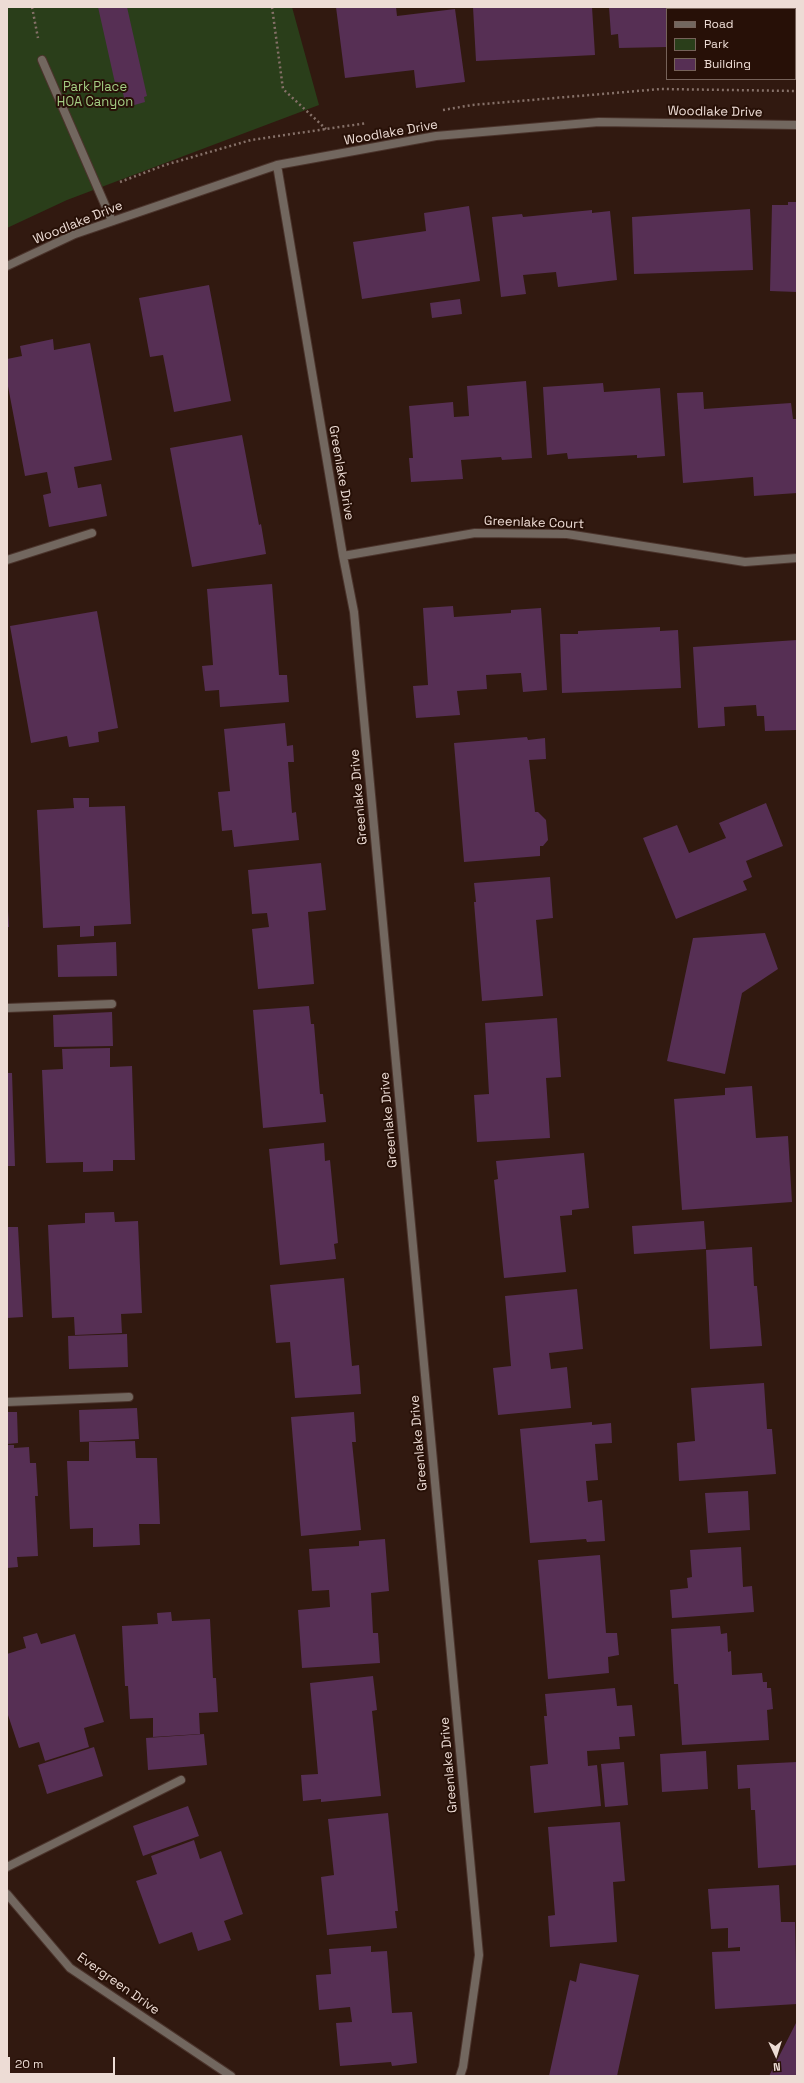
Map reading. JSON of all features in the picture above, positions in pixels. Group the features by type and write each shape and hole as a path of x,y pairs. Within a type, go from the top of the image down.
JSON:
{"street":[{"path":"42,60 112,222"},
{"name":"Woodlake Drive","path":"7,266 75,234 277,165 436,136 592,123 797,125"},
{"name":"Greenlake Drive","path":"277,165 343,556 354,612 479,1955 463,2067 460,2076"},
{"path":"7,560 92,533"},
{"name":"Greenlake Court","path":"343,556 475,533 567,534 745,562 797,558"},
{"path":"7,1008 112,1004"},
{"path":"7,1402 129,1397"},
{"path":"7,1867 181,1780"},
{"name":"Evergreen Drive","path":"7,1894 70,1968 231,2076"}],"path":[{"path":"32,7 42,60"},
{"path":"98,190 165,165 251,140 326,130 283,89 272,7"}],"green space":[{"name":"Park Place HOA Canyon","path":"7,7 292,7 319,105 67,200 7,228"}],"building":[{"path":"98,7 127,7 147,96 144,97 145,102 131,106 129,101 125,101 120,82 115,83"},
{"path":"336,7 396,7 397,16 455,9 465,82 416,88 414,70 345,78"},
{"path":"473,7 592,7 595,55 476,61"},
{"path":"609,7 728,7 666,8 666,47 619,48 618,34 611,35"},
{"path":"797,7 797,42 796,8 747,8"},
{"path":"788,202 797,202 797,292 770,291 772,205 788,205"},
{"path":"469,206 480,281 362,299 353,242 426,231 424,213"},
{"path":"750,209 753,270 634,274 632,217"},
{"path":"592,210 592,213 610,211 617,280 558,287 556,272 523,275 526,294 501,297 492,217 522,214 523,217"},
{"path":"209,285 231,401 174,412 163,355 150,357 139,298"},
{"path":"460,299 462,314 432,318 430,303"},
{"path":"53,339 54,350 90,343 112,460 74,467 78,488 101,484 107,516 49,527 43,495 51,493 47,472 25,476 7,381 7,359 22,356 20,346"},
{"path":"526,381 532,458 502,460 501,457 461,460 463,479 411,482 409,458 413,458 409,406 453,402 454,417 469,416 467,386"},
{"path":"603,383 604,392 660,388 665,456 637,458 637,455 568,459 567,453 547,455 543,387"},
{"path":"703,392 704,409 791,403 793,419 796,419 797,431 797,493 754,496 753,477 683,483 677,393"},
{"path":"242,435 266,554 192,567 170,448"},
{"path":"272,584 279,675 287,675 289,702 220,707 219,690 205,691 202,666 213,665 207,589"},
{"path":"453,606 454,617 511,613 511,610 541,608 547,690 523,692 521,673 486,675 487,689 457,691 460,715 416,718 413,686 428,685 423,608"},
{"path":"97,611 118,728 98,732 99,742 69,747 67,736 31,743 10,626"},
{"path":"660,627 660,631 678,630 681,688 562,693 560,634 578,634 578,631"},
{"path":"797,640 797,730 765,731 764,716 757,716 756,705 724,707 725,726 698,728 693,647"},
{"path":"285,723 287,746 293,745 294,762 288,762 292,813 296,812 299,840 234,847 232,830 222,831 218,792 230,791 224,729"},
{"path":"527,737 528,740 545,738 546,759 529,760 535,812 538,812 546,820 548,840 543,846 540,846 540,856 464,862 454,743"},
{"path":"73,798 89,798 89,807 125,806 131,924 94,926 94,936 80,937 80,926 43,928 37,810 74,808"},
{"path":"766,803 783,846 746,861 752,877 743,881 747,890 676,919 643,838 677,825 689,853 726,838 719,823"},
{"path":"321,863 326,910 308,912 314,984 258,989 252,929 269,927 267,913 252,914 248,870"},
{"path":"550,877 553,918 536,920 543,996 482,1001 474,902 476,902 474,883"},
{"path":"8,911 9,927 7,927"},
{"path":"765,933 778,969 742,993 725,1074 667,1061 693,938"},
{"path":"116,942 117,976 58,977 57,945"},
{"path":"309,1006 311,1024 314,1024 320,1094 323,1094 326,1122 263,1128 253,1010"},
{"path":"112,1012 113,1046 54,1047 53,1015"},
{"path":"557,1018 561,1077 546,1078 550,1138 477,1142 474,1095 489,1094 485,1023"},
{"path":"110,1048 110,1067 132,1066 135,1160 113,1160 113,1171 83,1172 83,1162 46,1163 42,1070 63,1069 62,1049"},
{"path":"7,1073 12,1073 15,1166 7,1166"},
{"path":"752,1086 756,1138 788,1136 792,1202 682,1210 674,1099 725,1095 725,1088"},
{"path":"324,1143 325,1161 330,1160 338,1243 334,1244 336,1259 280,1265 269,1149"},
{"path":"584,1153 589,1208 572,1210 572,1215 560,1216 566,1272 504,1278 494,1180 498,1179 496,1161"},
{"path":"114,1212 115,1222 138,1221 142,1313 121,1314 122,1333 75,1335 74,1317 52,1318 48,1225 85,1223 85,1213"},
{"path":"704,1221 706,1249 634,1254 632,1226"},
{"path":"7,1227 18,1227 23,1317 7,1318"},
{"path":"752,1247 754,1286 757,1286 762,1346 710,1349 706,1250"},
{"path":"344,1278 352,1366 359,1365 361,1394 295,1398 290,1342 276,1343 270,1285"},
{"path":"577,1289 583,1349 549,1353 551,1369 567,1367 571,1408 498,1415 493,1368 511,1366 505,1296"},
{"path":"127,1334 128,1367 69,1369 68,1336"},
{"path":"764,1383 767,1429 772,1429 776,1474 679,1481 677,1443 695,1441 691,1388"},
{"path":"137,1408 139,1439 80,1442 79,1410"},
{"path":"7,1412 17,1412 18,1443 7,1444"},
{"path":"354,1412 356,1442 352,1442 361,1530 301,1536 291,1417"},
{"path":"592,1422 592,1425 611,1423 612,1443 595,1444 598,1480 586,1481 588,1502 602,1500 605,1541 587,1542 586,1539 530,1543 520,1429"},
{"path":"135,1441 136,1458 157,1458 160,1524 139,1524 140,1545 93,1547 93,1528 70,1529 67,1461 89,1461 89,1442"},
{"path":"7,1445 14,1445 14,1448 29,1447 30,1463 36,1463 38,1496 35,1496 38,1556 17,1557 18,1567 7,1568"},
{"path":"748,1491 750,1530 708,1533 705,1493"},
{"path":"385,1539 389,1591 371,1593 373,1633 378,1633 380,1663 302,1668 298,1610 330,1607 329,1590 312,1591 309,1549 359,1546 359,1541"},
{"path":"741,1547 743,1587 752,1586 754,1612 672,1618 670,1590 688,1588 687,1578 692,1577 690,1550"},
{"path":"600,1555 606,1633 617,1633 619,1655 608,1657 609,1673 548,1679 538,1560"},
{"path":"171,1612 172,1621 210,1619 213,1678 216,1678 218,1712 199,1713 200,1734 153,1737 153,1718 130,1719 128,1686 125,1686 122,1626 158,1624 157,1613"},
{"path":"720,1626 721,1634 727,1633 728,1652 731,1651 732,1675 762,1673 763,1682 767,1682 767,1688 771,1688 773,1709 767,1710 769,1740 682,1745 678,1684 674,1684 671,1629"},
{"path":"37,1633 41,1644 75,1634 104,1722 84,1728 89,1747 45,1761 39,1742 19,1748 7,1712 7,1654 26,1648 23,1637"},
{"path":"373,1676 377,1710 372,1711 381,1796 321,1802 321,1799 303,1801 301,1775 318,1774 310,1683"},
{"path":"615,1688 617,1706 632,1705 635,1736 619,1737 620,1749 587,1751 588,1766 597,1765 601,1806 534,1813 530,1766 548,1764 544,1716 547,1716 545,1694"},
{"path":"204,1734 207,1765 148,1770 146,1738"},
{"path":"94,1747 103,1776 47,1794 38,1765"},
{"path":"706,1751 708,1789 662,1792 660,1754"},
{"path":"624,1762 628,1805 605,1807 601,1764"},
{"path":"797,1762 797,1865 758,1868 755,1810 751,1810 750,1788 738,1789 737,1765"},
{"path":"188,1806 199,1836 143,1856 133,1826"},
{"path":"388,1813 398,1911 395,1911 397,1928 327,1935 321,1877 334,1875 328,1819"},
{"path":"620,1822 625,1881 613,1882 617,1942 550,1947 548,1916 555,1915 548,1827"},
{"path":"194,1840 200,1859 221,1851 243,1914 224,1921 231,1940 198,1951 192,1932 159,1944 136,1881 157,1874 151,1856"},
{"path":"779,1885 781,1922 795,1922 797,2004 715,2009 712,1952 740,1951 740,1947 728,1948 728,1928 711,1929 708,1889"},
{"path":"371,1946 371,1952 387,1951 392,2013 412,2012 417,2063 392,2066 391,2062 340,2066 336,2023 352,2022 350,2007 319,2010 316,1975 331,1974 329,1949"},
{"path":"580,1963 639,1975 617,2076 549,2076 570,1980 576,1982"},
{"path":"796,2023 797,2076 769,2076"}]}
